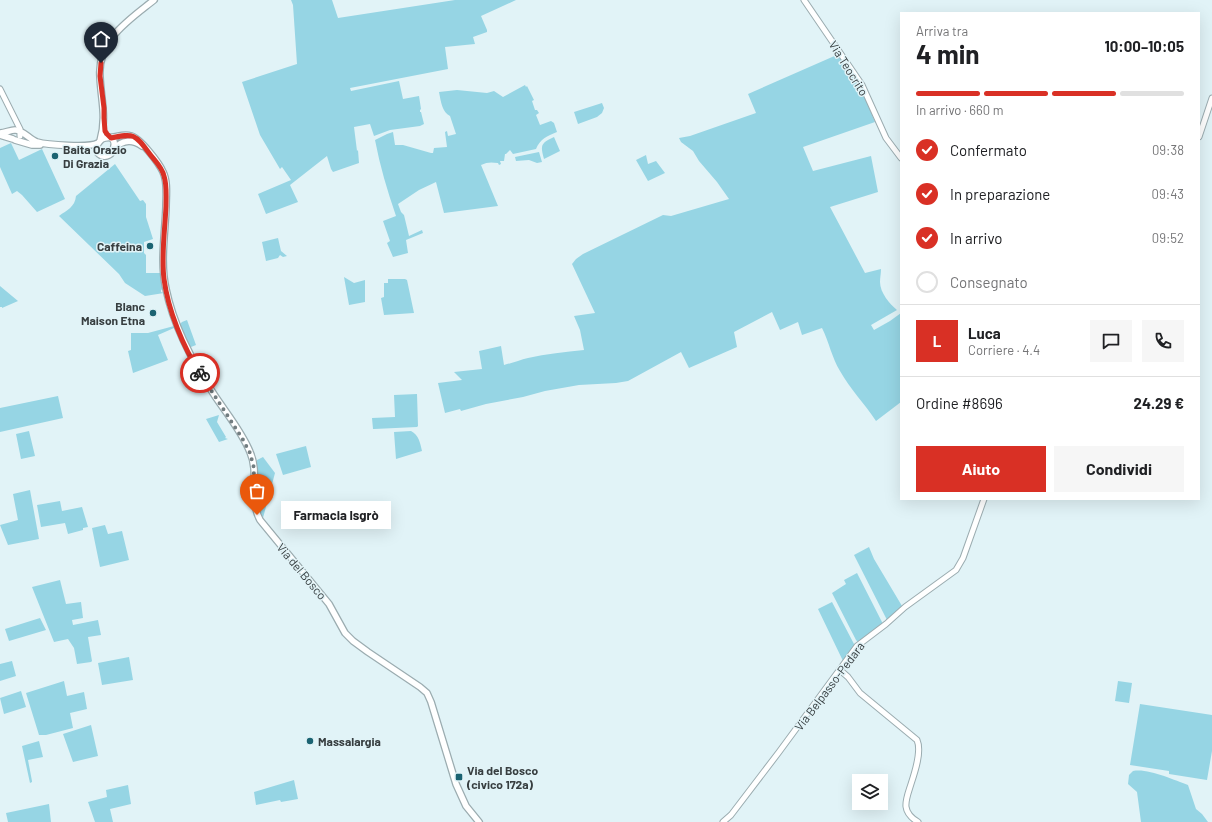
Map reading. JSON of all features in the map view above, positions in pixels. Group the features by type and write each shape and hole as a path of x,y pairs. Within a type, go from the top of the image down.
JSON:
{"main road":[{"path":"114,150 114,142 105,131 100,69 105,49 116,31 154,0"},
{"path":"98,153 96,149 104,118"},
{"path":"0,134 16,133 45,144 87,146 95,145 104,138 126,135 134,137 148,152"},
{"path":"16,133 32,145 88,148 101,156 110,155 120,144 131,141 140,145 148,152"},
{"name":"Via del Bosco","path":"148,152 163,171 166,180 164,272 169,302 189,355 250,453 254,468 253,498 257,515 267,530 329,604 345,633 368,652 420,686 427,693 459,790 466,806 479,822"}],"street":[{"name":"Via Teocrito","path":"804,0 862,85 886,138 900,157"},
{"path":"0,89 12,114 16,133"},
{"path":"1200,134 1212,98"},
{"path":"12,114 16,133"},
{"name":"Via Belpasso-Pedara","path":"723,822 731,815 857,646 886,624 905,607 956,570 963,558 984,500"},
{"path":"840,670 848,677 860,693 917,740 919,746 918,755 912,783 906,796 906,804 908,813 918,822"}],"shaded area":[{"path":"291,0 332,0 338,18 455,0 516,0 481,16 487,32 473,37 475,44 445,47 448,69 350,88 351,91 399,81 403,99 419,96 420,112 424,124 420,126 390,130 374,136 370,124 354,127 359,163 333,172 327,156 290,185 298,202 266,214 258,194 291,180 282,167 280,169 260,135 242,82 297,64 293,5"},
{"path":"839,54 860,86 875,122 803,147 813,171 871,156 878,192 830,207 865,273 881,269 880,286 884,294 897,310 871,325 874,330 900,314 900,403 876,421 840,371 822,328 802,335 798,322 780,330 772,312 734,332 737,347 689,368 681,352 628,381 579,385 486,404 461,411 460,409 445,413 438,383 462,380 454,372 482,369 479,351 501,346 504,365 556,353 584,350 580,330 574,316 595,313 572,264 576,259 583,254 663,215 671,216 729,199 693,151 681,142 679,138 690,136 756,113 748,94"},
{"path":"525,85 526,87 527,86 534,100 532,101 535,110 539,113 536,115 540,125 551,121 554,123 557,132 544,138 536,149 513,154 510,150 505,154 504,161 500,161 501,164 499,165 498,163 489,162 481,165 498,206 444,213 436,182 419,190 398,204 404,215 409,236 422,230 423,233 406,240 408,253 393,257 387,243 390,241 383,221 396,216 384,178 375,140 393,132 395,145 403,145 433,153 434,148 447,147 445,132 447,131 448,136 456,134 450,116 445,112 442,106 439,92 457,90 487,93 494,91 503,97"},
{"path":"602,103 604,108 602,113 597,117 578,124 574,112"},
{"path":"554,137 560,151 544,159 542,147 546,141"},
{"path":"11,143 19,160 42,149 65,199 37,212 17,191 12,194 0,167 0,148"},
{"path":"539,152 542,162 537,163 529,160 516,161 515,157"},
{"path":"646,155 648,164 656,161 665,173 648,181 636,160"},
{"path":"115,164 140,201 143,200 146,204 146,217 153,239 144,242 146,273 162,273 163,289 161,292 164,293 145,296 125,283 119,274 59,216 72,206 76,196"},
{"path":"278,238 281,251 287,256 283,257 280,255 278,258 266,261 262,242"},
{"path":"344,277 354,283 365,280 365,302 349,305"},
{"path":"388,279 407,280 414,313 384,315 381,298 384,297 384,283 388,283"},
{"path":"0,286 18,301 2,308 0,307"},
{"path":"187,320 196,345 191,347 188,346 180,324"},
{"path":"174,326 174,328 158,335 168,360 133,373 128,351 131,350 131,333 148,333"},
{"path":"417,394 417,427 373,429 372,418 395,417 394,395"},
{"path":"58,396 63,418 0,432 0,408"},
{"path":"219,415 217,422 226,437 225,438 228,439 219,442 206,419"},
{"path":"29,431 35,456 21,459 16,434"},
{"path":"411,431 420,442 422,451 396,459 394,432"},
{"path":"306,446 311,467 283,475 276,454"},
{"path":"263,457 275,473 263,518 257,502 257,460"},
{"path":"30,490 39,539 8,545 0,525 18,520 13,494"},
{"path":"60,501 62,511 82,507 88,527 68,534 65,523 41,527 37,505"},
{"path":"105,525 108,534 122,531 129,560 100,567 92,528"},
{"path":"869,547 874,559 902,606 888,620 854,555"},
{"path":"857,573 883,624 858,642 832,593 846,584 844,580"},
{"path":"60,580 66,604 81,602 83,618 72,620 73,625 98,620 101,635 88,637 91,662 77,664 74,648 68,639 54,642 32,587"},
{"path":"832,602 854,644 854,647 843,661 818,609"},
{"path":"40,618 46,630 9,641 5,629"},
{"path":"129,657 133,680 102,685 98,663"},
{"path":"12,661 16,676 0,681 0,664"},
{"path":"64,681 67,696 84,692 87,709 70,713 73,728 46,735 39,735 26,693"},
{"path":"1118,681 1132,683 1129,703 1115,701"},
{"path":"21,691 26,707 4,714 0,698"},
{"path":"1140,704 1212,715 1212,751 1207,780 1169,774 1169,771 1130,765"},
{"path":"91,725 98,756 73,762 63,734"},
{"path":"39,741 43,757 28,760 32,781 30,783 22,746"},
{"path":"1133,771 1146,771 1188,785 1196,809 1208,822 1141,822 1137,792 1128,784 1129,775"},
{"path":"294,780 298,799 281,802 280,800 256,805 254,792"},
{"path":"128,785 131,804 110,809 113,822 95,822 88,802 107,797 106,790"},
{"path":"49,804 51,822 8,822 6,813"}],"way so far":[{"path":"200,373 247,445 254,468 253,498 257,515"}],"place":[{"name":"Baita Orazio Di Grazia","path":"55,156"},
{"name":"Caffeina","path":"150,246"},
{"name":"Blanc Maison Etna","path":"153,313"},
{"name":"Farmacia Isgrò","path":"257,515"},
{"name":"Massalargia","path":"310,741"},
{"name":"Via del Bosco (civico 172a)","path":"459,777"}],"route":[{"path":"101,63 100,76 105,131 111,138 131,135 138,139 161,168 166,180 164,278 169,302 182,340 200,373"}]}
